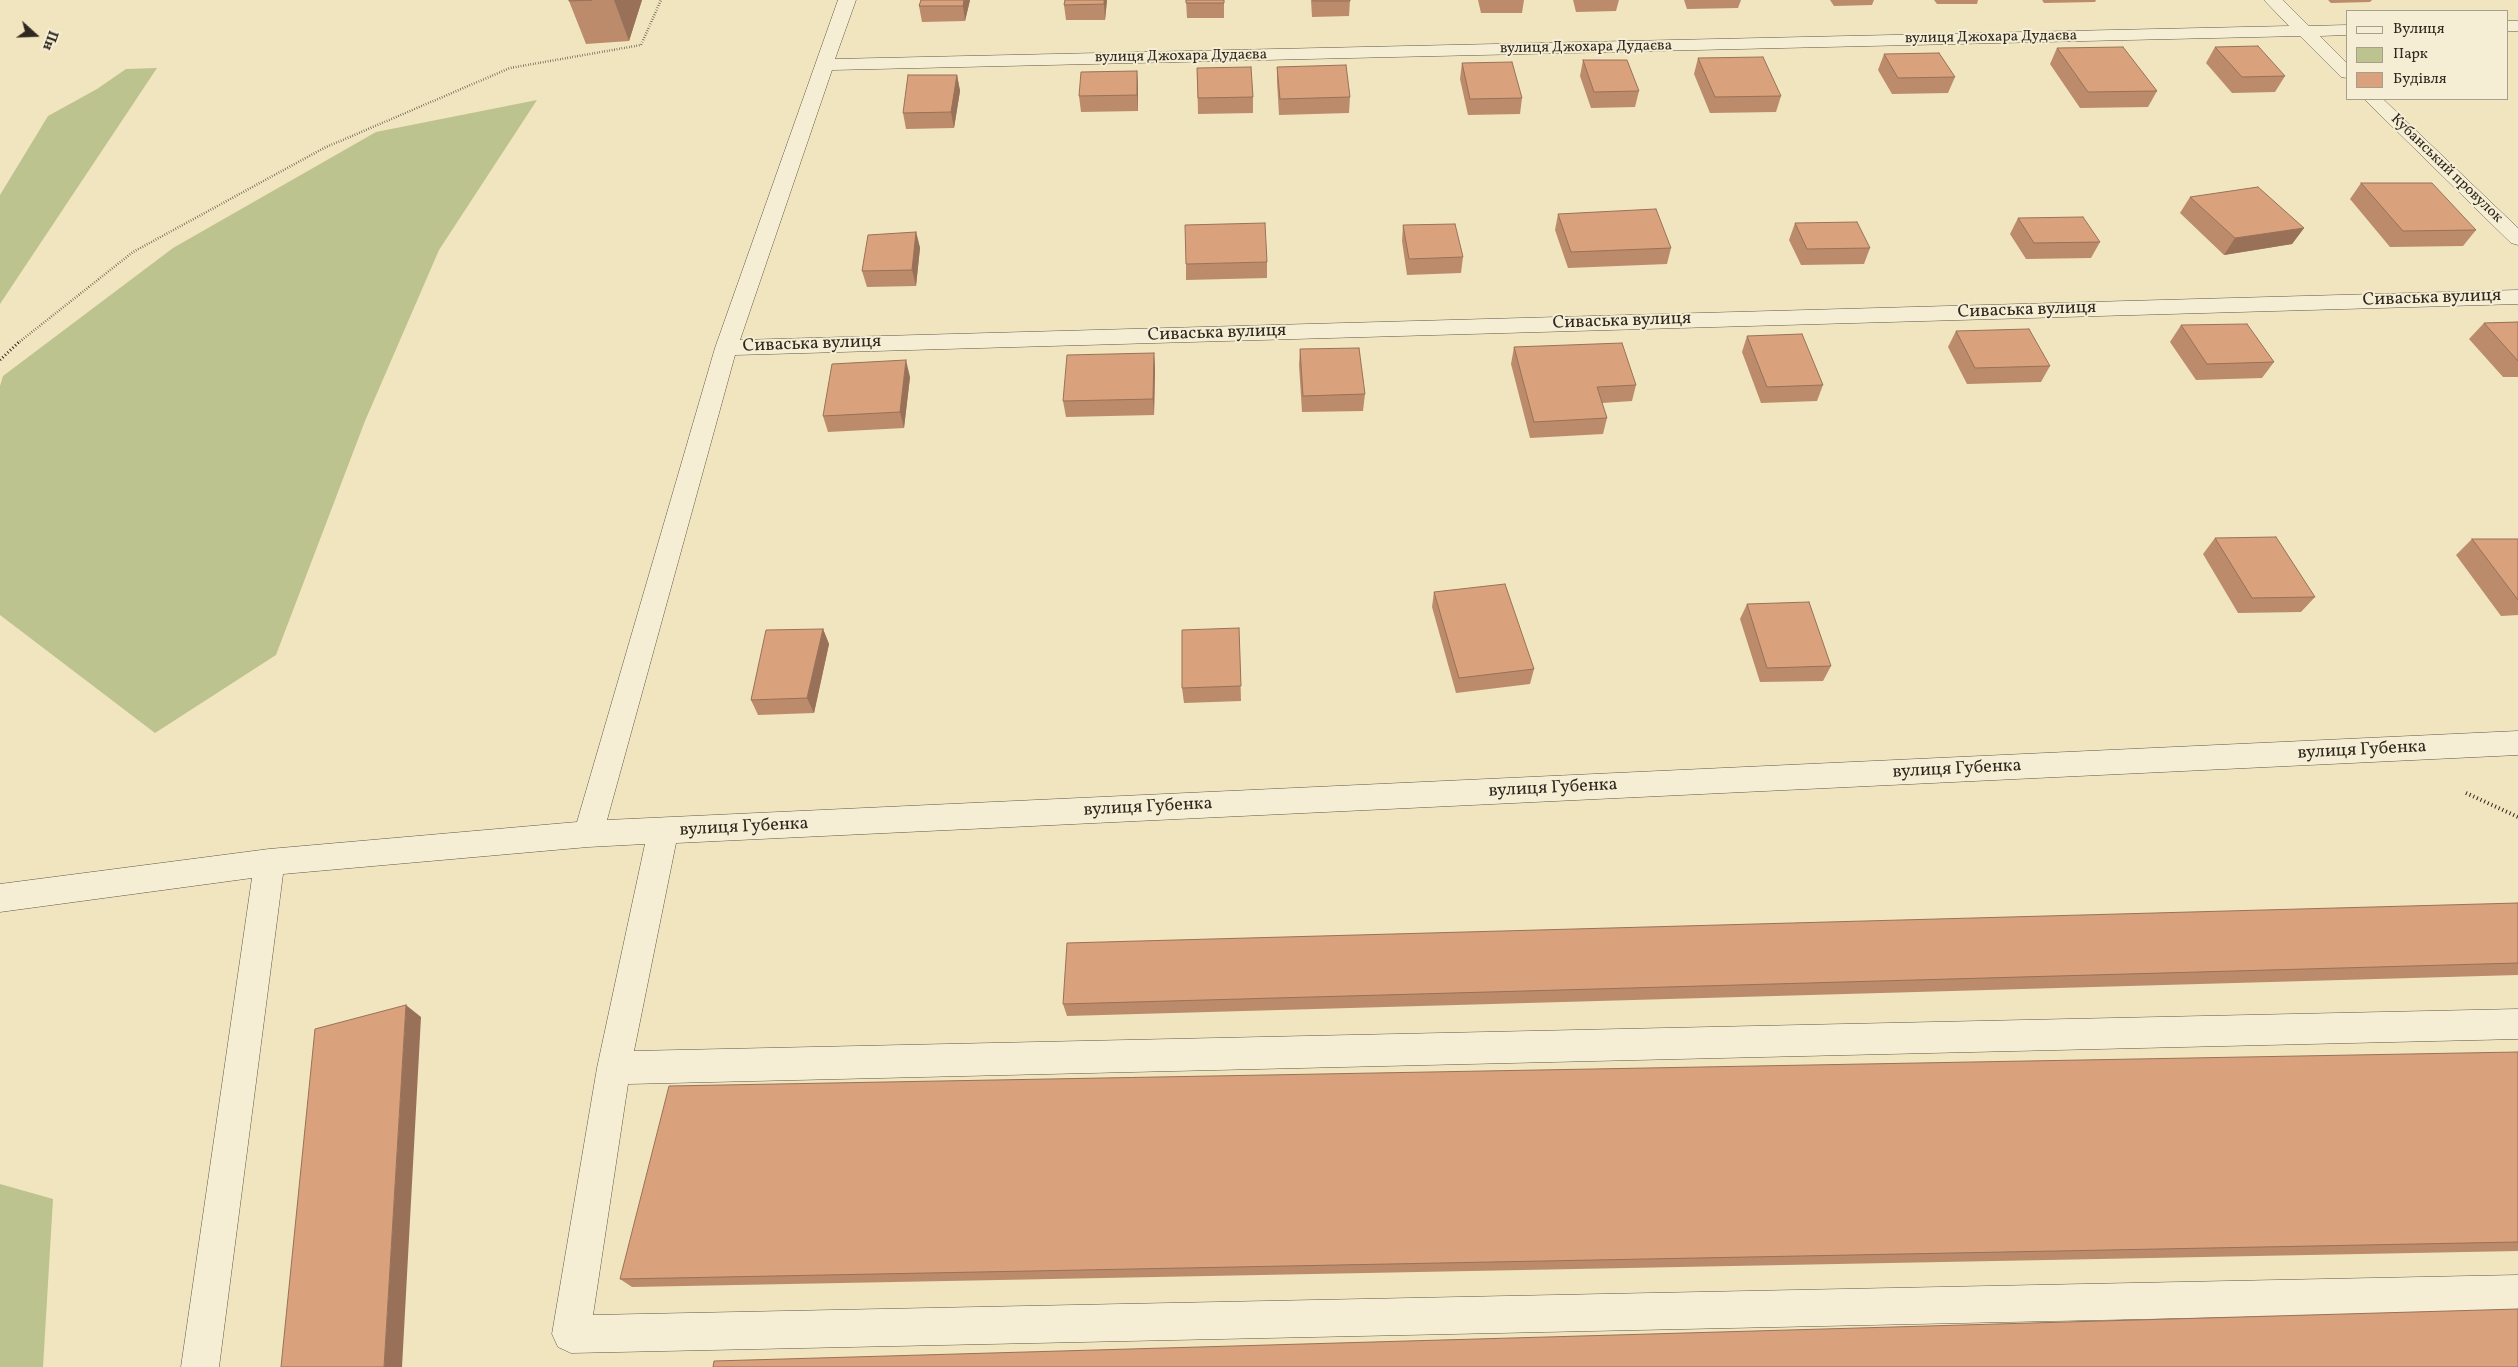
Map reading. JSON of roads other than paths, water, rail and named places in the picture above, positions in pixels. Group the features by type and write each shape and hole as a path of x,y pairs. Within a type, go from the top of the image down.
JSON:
{"street":[{"path":"588,834 726,348 846,0"},
{"path":"2273,0 2346,72"},
{"name":"вулиця Джохара Дудаєва","path":"825,65 2346,30"},
{"name":"Кубанський провулок","path":"2374,100 2518,239"},
{"name":"Сиваська вулиця","path":"726,348 2518,297"},
{"name":"вулиця Губенка","path":"0,898 269,862 588,834 2518,743"},
{"path":"663,831 614,1068 571,1334 2518,1293"},
{"path":"200,1367 269,862"},
{"path":"614,1068 2518,1024"}]}
